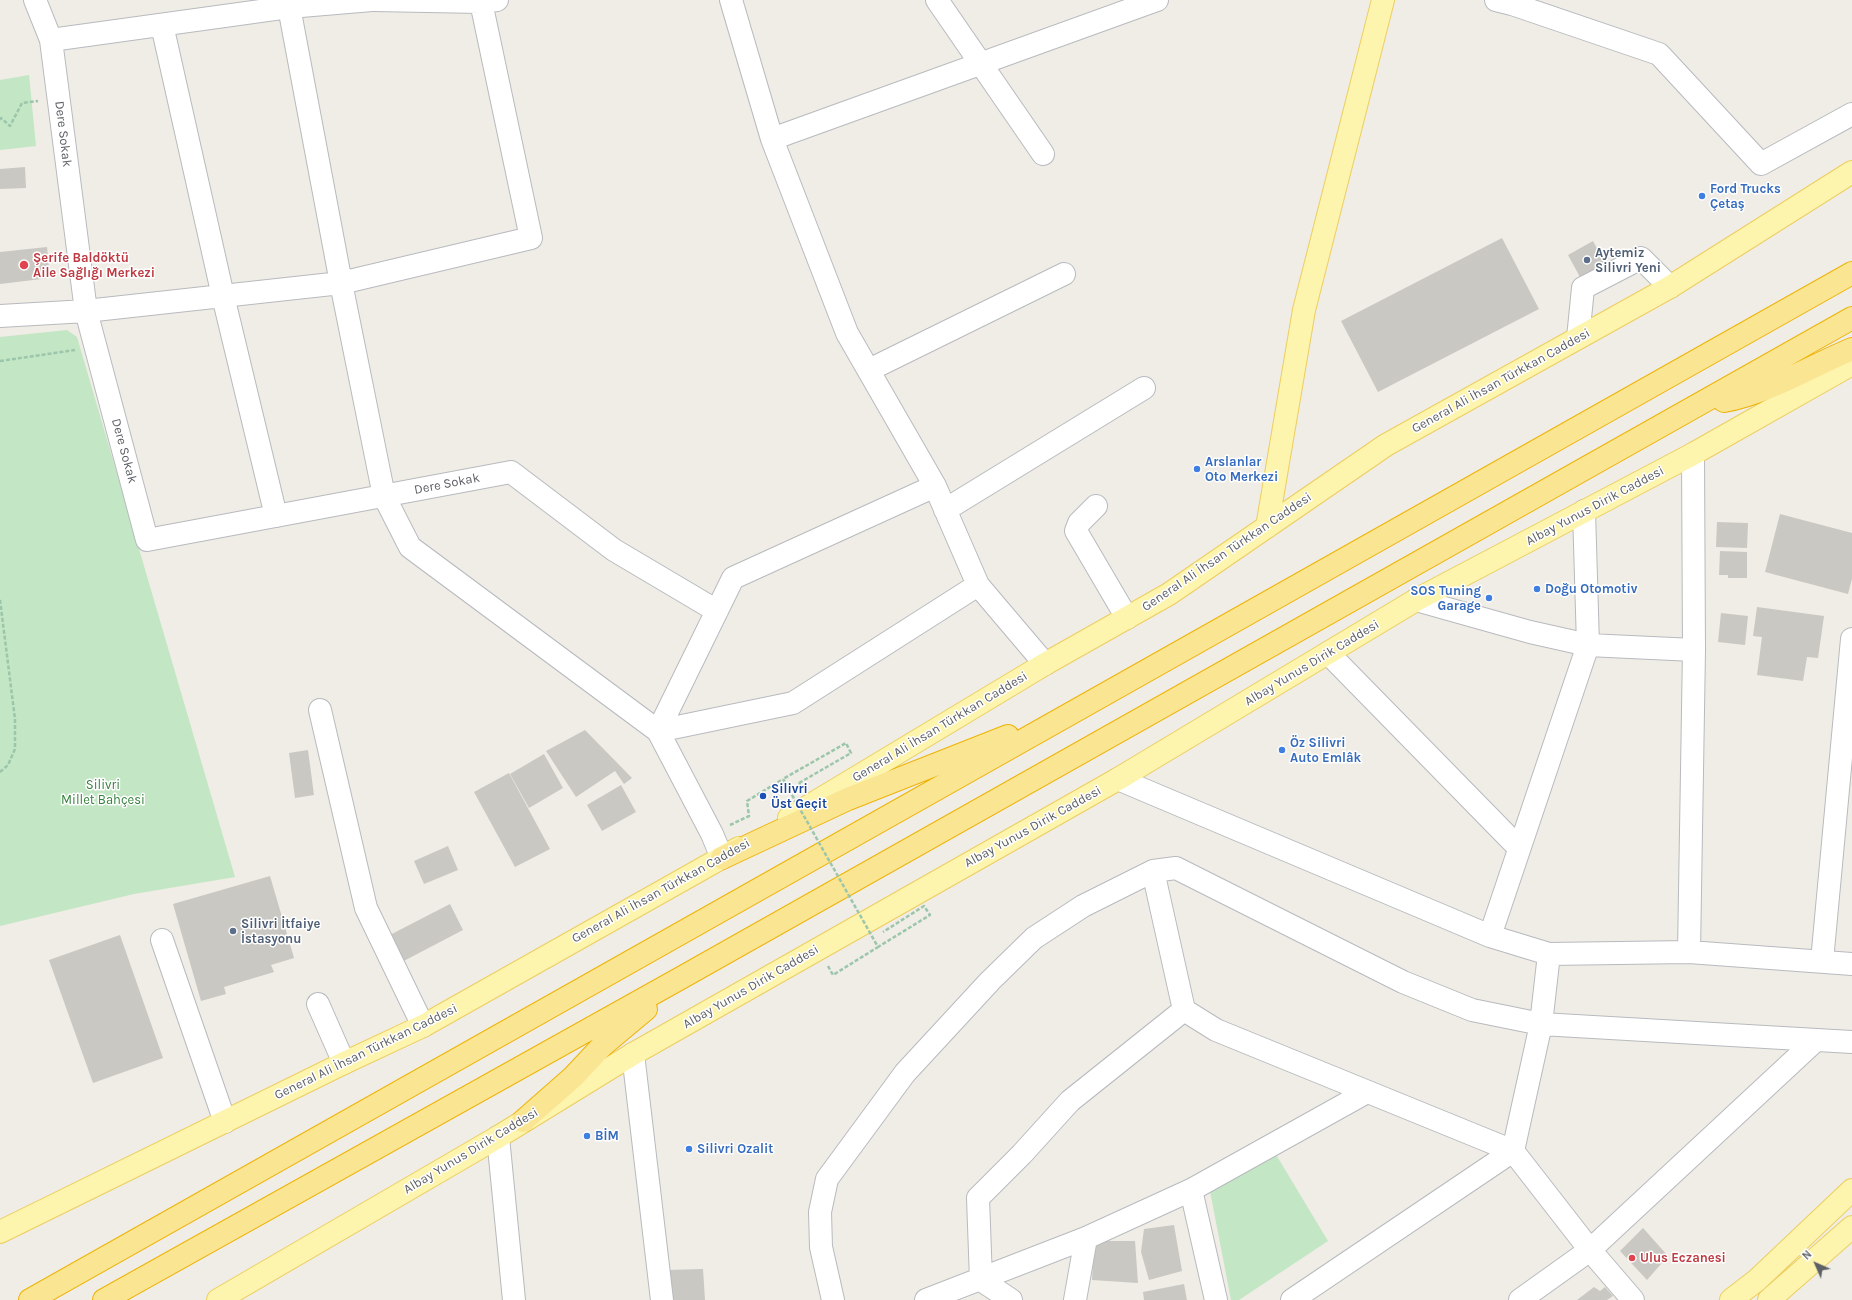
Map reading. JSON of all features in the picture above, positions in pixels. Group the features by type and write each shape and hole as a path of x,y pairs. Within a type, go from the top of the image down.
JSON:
{"highway":[{"path":"30,1300 1852,273"},
{"path":"104,1300 680,979 1852,318"},
{"path":"1697,406 1730,400 1780,382 1812,369 1852,349"},
{"path":"722,858 848,799 974,748 1069,714"},
{"path":"522,1121 573,1077 603,1045 680,979"}],"main road":[{"path":"1267,527 1304,310 1383,0"},
{"name":"General Ali İhsan Türkkan Caddesi","path":"0,1232 344,1063 423,1026 660,891 722,858 1045,664 1169,594 1386,445 1670,287 1852,172"},
{"name":"Albay Yunus Dirik Caddesi","path":"218,1300 498,1136 633,1054 1118,779 1416,600 1693,454 1852,364"},
{"path":"1731,1300 1757,1280 1852,1190"},
{"path":"1769,1300 1852,1227"}],"street":[{"name":"Dere Sokak","path":"35,0 51,40 86,311 147,540 511,472 614,550 717,611"},
{"path":"0,316 86,311 341,283 532,238 489,1 373,0 289,7 267,5 162,25 51,40"},
{"path":"732,0 772,139 847,334 935,486 978,584 1045,664"},
{"path":"938,0 1043,154"},
{"path":"772,139 1158,0"},
{"path":"1496,0 1512,4 1659,54 1760,164 1852,114"},
{"path":"289,7 341,283 384,496 410,547 658,731 712,834 722,858"},
{"path":"162,25 223,296 276,516"},
{"path":"1578,338 1583,288 1641,258 1670,287"},
{"path":"869,370 1064,274"},
{"path":"945,510 1144,388"},
{"path":"1689,952 1694,650 1693,454"},
{"path":"658,731 733,578 935,486"},
{"path":"1096,506 1079,523 1076,531 1127,618"},
{"path":"1490,936 1588,644 1584,511"},
{"path":"658,731 793,703 978,584"},
{"path":"1416,600 1530,632 1588,644 1694,650"},
{"path":"1822,961 1852,639"},
{"path":"1328,653 1519,848"},
{"path":"320,710 366,908 423,1026"},
{"path":"1118,779 1490,936 1549,954 1689,952 1852,964"},
{"path":"833,1300 822,1247 820,1226 820,1212 827,1179 905,1073 990,981 1034,938 1083,906 1153,872 1176,868 1403,982 1472,1010 1541,1024 1852,1042"},
{"path":"1153,872 1184,1010 1216,1030 1513,1151 1590,1250 1633,1300"},
{"path":"162,940 225,1122"},
{"path":"1292,1300 1513,1151 1541,1024 1549,954"},
{"path":"318,1004 344,1063"},
{"path":"981,1280 978,1198 1022,1154 1070,1101 1184,1010"},
{"path":"1520,1300 1590,1250 1816,1040"},
{"path":"633,1054 662,1300"},
{"path":"926,1300 981,1280 1086,1238 1191,1190 1368,1092"},
{"path":"498,1136 514,1300"},
{"path":"1191,1190 1216,1300"},
{"path":"1075,1300 1086,1238"},
{"path":"981,1280 1011,1300"}],"path":[{"path":"0,120 1,118 10,126 22,104 59,98"},
{"path":"0,361 96,347"},
{"path":"0,600 15,719 16,749 8,765 0,772"},
{"path":"712,834 749,816 747,801 846,743 851,753 799,783"},
{"path":"783,779 878,947"},
{"path":"833,975 930,915 924,906 883,932"}],"green space":[{"path":"29,75 36,146 0,150 0,80"},
{"name":"Silivri Millet Bahçesi","path":"67,330 77,337 235,877 134,894 0,926 0,337"},
{"path":"1275,1153 1328,1241 1239,1300 1231,1300 1210,1191"}],"building":[{"path":"25,167 26,188 0,189 0,169"},
{"path":"1502,238 1539,309 1378,392 1341,321"},
{"path":"1593,241 1606,265 1581,279 1568,255"},
{"name":"Şerife Baldöktü Aile Sağlığı Merkezi","path":"47,247 50,278 0,284 0,252"},
{"path":"1780,514 1852,533 1852,579 1848,594 1765,572"},
{"path":"1717,522 1748,523 1747,548 1716,547"},
{"path":"1720,551 1747,552 1747,578 1728,578 1728,575 1719,575"},
{"path":"1757,607 1824,616 1818,658 1807,657 1803,681 1757,675 1762,637 1753,636"},
{"path":"1721,613 1748,616 1745,645 1718,642"},
{"path":"585,730 632,778 624,784 615,771 576,797 546,751"},
{"path":"308,750 314,795 295,798 289,753"},
{"path":"544,754 563,788 529,808 510,774"},
{"path":"509,773 550,849 515,867 474,792"},
{"path":"621,785 636,812 602,831 587,805"},
{"path":"448,846 458,870 424,884 414,861"},
{"name":"Silivri İtfaiye İstasyonu","path":"270,876 294,958 271,965 274,972 224,987 226,994 201,1001 173,904"},
{"path":"450,904 463,930 398,964 384,938"},
{"path":"120,935 163,1058 93,1083 49,960"},
{"path":"1174,1225 1182,1271 1149,1280 1141,1252 1144,1229"},
{"path":"1643,1228 1668,1256 1647,1280 1620,1251"},
{"path":"1094,1241 1135,1241 1138,1283 1092,1280"},
{"path":"703,1269 705,1300 670,1300 668,1270"},
{"path":"1184,1284 1187,1300 1144,1300 1143,1292"},
{"path":"1594,1287 1600,1291 1605,1287 1613,1296 1607,1300 1577,1300"}],"place":[{"name":"Ford Trucks Çetaş","path":"1702,196"},
{"name":"Aytemiz Silivri Yeni","path":"1587,260"},
{"name":"Şerife Baldöktü Aile Sağlığı Merkezi","path":"24,265"},
{"name":"Arslanlar Oto Merkezi","path":"1197,469"},
{"name":"Doğu Otomotiv","path":"1537,589"},
{"name":"SOS Tuning Garage","path":"1489,598"},
{"name":"Öz Silivri Auto Emlâk","path":"1282,750"},
{"name":"Silivri Üst Geçit","path":"763,796"},
{"name":"Silivri İtfaiye İstasyonu","path":"233,931"},
{"name":"BİM","path":"587,1136"},
{"name":"Silivri Ozalit","path":"689,1149"},
{"name":"Ulus Eczanesi","path":"1632,1258"}]}
